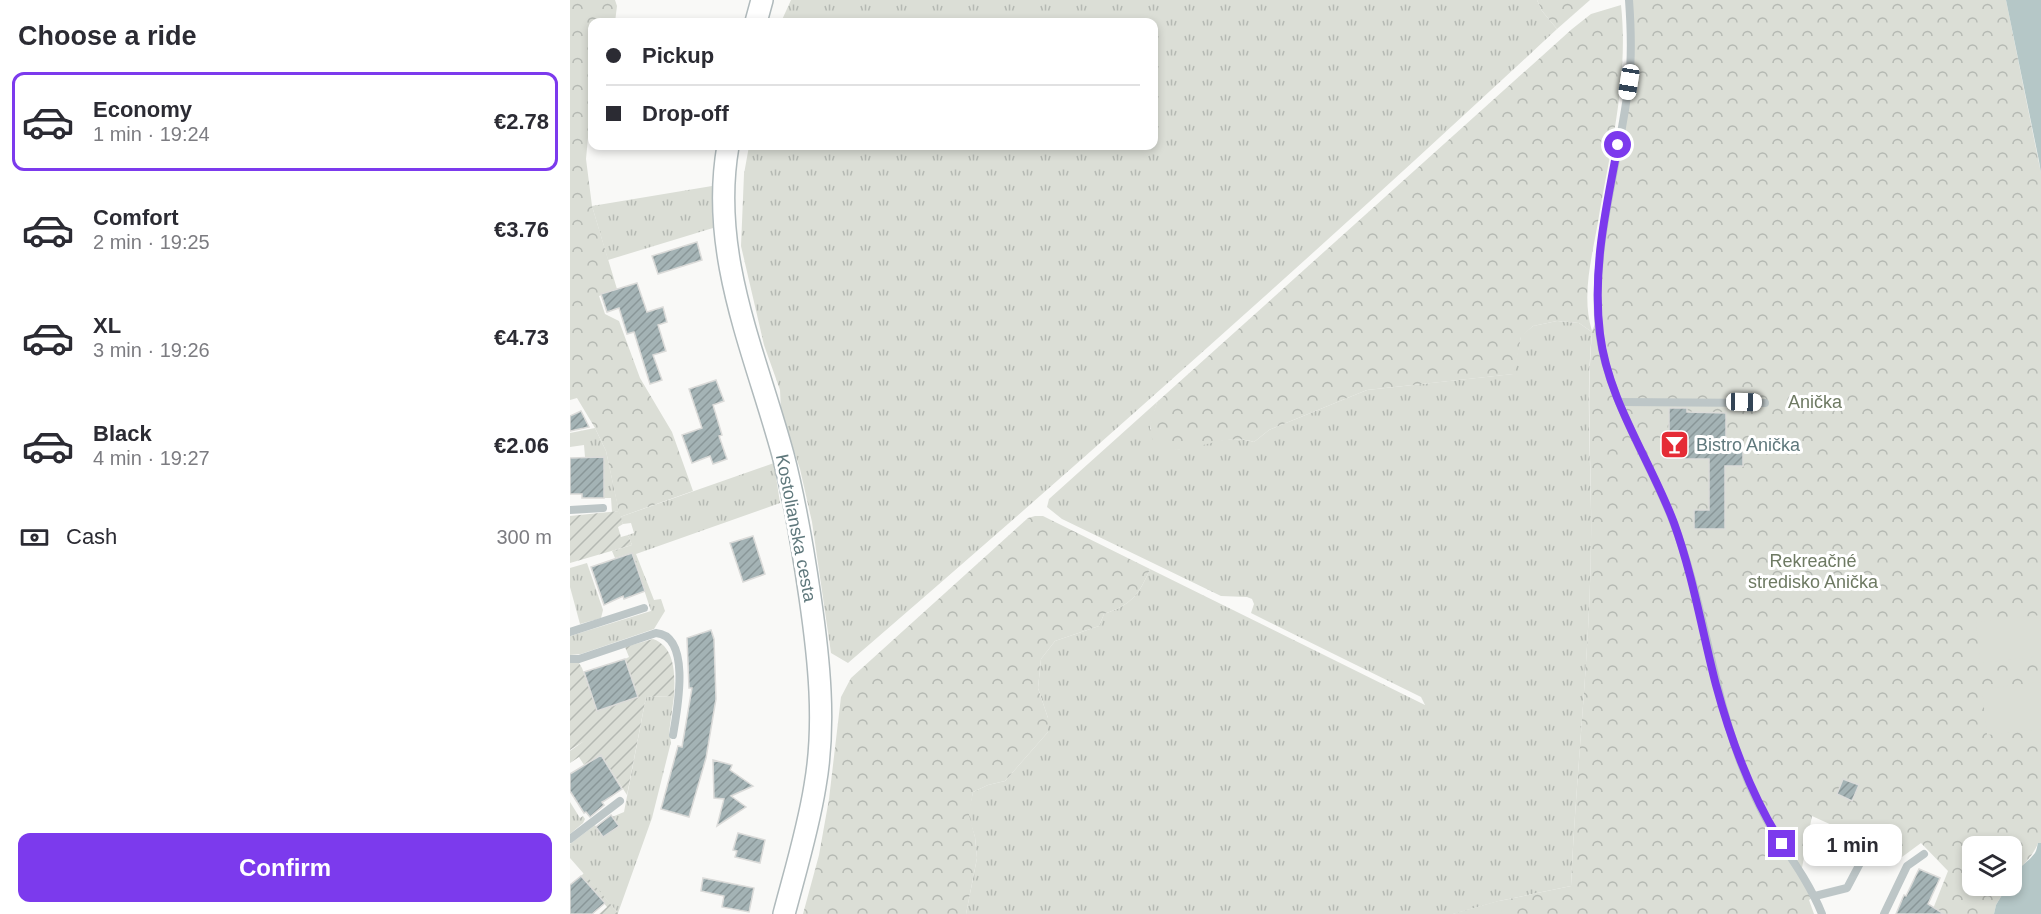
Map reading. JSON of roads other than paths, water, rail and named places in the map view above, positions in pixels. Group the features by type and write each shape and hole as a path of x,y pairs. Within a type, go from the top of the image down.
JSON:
{"street":[{"path":"757,18 762,0"},
{"name":"Kostolianska cesta","path":"728,150 724,181 725,242 732,282 753,360 783,454 796,511 816,635 820,725 816,784 784,914"}],"lane":[{"path":"1629,0 1631,37 1629,82 1605,212 1598,281 1598,317 1602,347 1619,402 1673,521 1688,563 1716,684 1741,763 1772,829 1815,896 1822,914"},
{"path":"1619,402 1765,403"},
{"path":"570,510 603,508"},
{"path":"570,632 644,608"},
{"path":"570,659 579,659 656,633 663,633 669,637 673,643 680,672 673,735"},
{"path":"570,839 620,801"},
{"path":"1815,896 1847,888 1867,850"},
{"path":"1884,914 1907,866 1924,854"}],"place":[{"name":"Bistro Anička","path":"1675,445"}],"park label":[{"name":"Anička","path":"1815,402"},
{"name":"Rekreačné stredisko Anička","path":"1813,571"}]}
